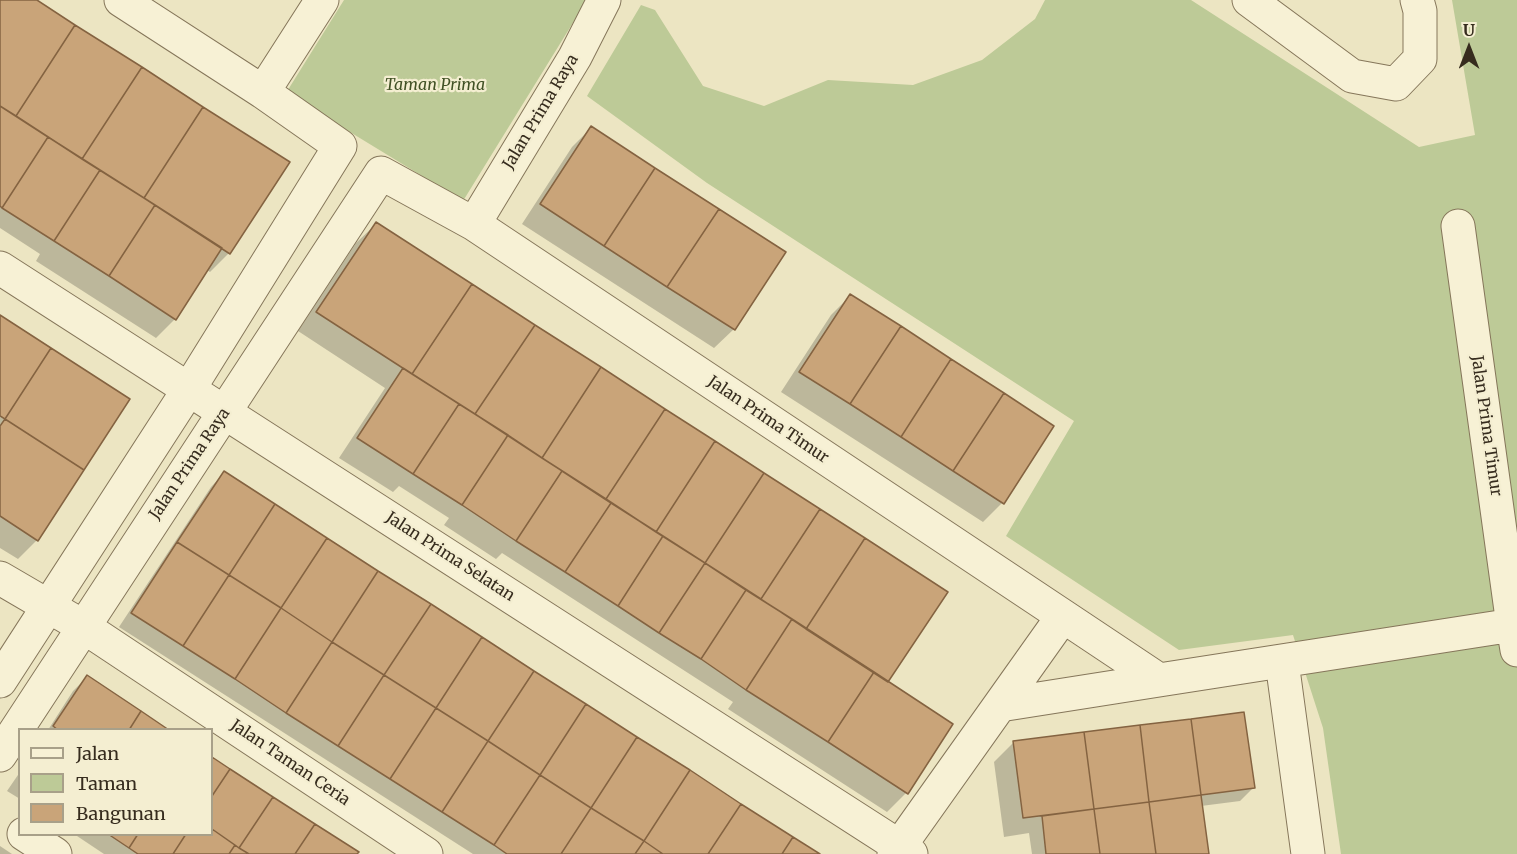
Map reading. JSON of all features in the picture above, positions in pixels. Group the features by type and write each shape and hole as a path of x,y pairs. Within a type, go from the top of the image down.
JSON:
{"street":[{"path":"121,0 263,92 381,173 474,224"},
{"path":"263,92 322,0"},
{"name":"Jalan Prima Raya","path":"474,224 575,57 604,0"},
{"path":"1249,0 1352,76 1396,84 1420,59 1420,11 1417,0"},
{"path":"0,681 189,389 340,146"},
{"name":"Jalan Prima Raya","path":"0,755 381,173"},
{"name":"Jalan Prima Timur","path":"474,224 1159,680"},
{"name":"Jalan Prima Timur","path":"1000,705 1282,662 1515,638 1458,226"},
{"name":"Jalan Prima Selatan","path":"0,268 901,851"},
{"name":"Jalan Taman Ceria","path":"0,578 84,627 426,854"},
{"path":"901,851 1063,616"},
{"path":"1282,662 1308,854"},
{"path":"0,819 18,830"},
{"path":"27,836 55,854"}],"green space":[{"name":"Taman Prima","path":"344,0 587,0 463,201 286,93"},
{"path":"1045,0 1191,0 1419,147 1475,135 1452,0 1517,0 1517,854 1341,854 1323,728 1293,635 1179,650 1006,536 1074,421 707,183 587,96 641,5 655,10 703,86 764,106 828,80 913,85 982,60 1035,19"}],"building":[{"path":"0,0 37,0 75,25 16,116 0,106"},
{"path":"75,25 142,67 82,159 16,116"},
{"path":"142,67 203,107 144,198 82,159"},
{"path":"0,106 48,137 2,208 0,206"},
{"path":"203,107 290,162 230,254 144,198"},
{"path":"591,126 655,168 604,246 540,204"},
{"path":"48,137 100,170 54,241 2,208"},
{"path":"655,168 719,209 667,287 604,246"},
{"path":"100,170 155,205 109,276 54,241"},
{"path":"155,205 222,248 176,320 109,276"},
{"path":"719,209 786,252 735,330 667,287"},
{"path":"376,222 472,284 412,374 316,312"},
{"path":"472,284 535,325 475,414 412,374"},
{"path":"850,294 901,326 850,404 799,372"},
{"path":"0,315 51,348 5,419 0,416"},
{"path":"535,325 601,367 542,458 475,414"},
{"path":"901,326 951,359 901,437 850,404"},
{"path":"51,348 130,399 84,470 5,419"},
{"path":"951,359 1004,393 953,471 901,437"},
{"path":"601,367 665,409 606,499 542,458"},
{"path":"403,368 459,404 413,474 357,438"},
{"path":"1004,393 1054,426 1004,504 953,471"},
{"path":"459,404 508,435 462,505 413,474"},
{"path":"665,409 715,441 656,532 606,499"},
{"path":"5,419 84,470 38,541 0,516 0,426"},
{"path":"508,435 562,471 516,541 462,505"},
{"path":"715,441 764,473 705,563 656,532"},
{"path":"224,471 275,504 229,575 177,542"},
{"path":"562,471 611,503 565,572 516,541"},
{"path":"764,473 820,509 761,599 705,563"},
{"path":"611,503 663,536 618,606 565,572"},
{"path":"275,504 327,538 281,608 229,575"},
{"path":"820,509 865,538 806,629 761,599"},
{"path":"663,536 705,563 659,633 618,606"},
{"path":"327,538 378,571 332,642 281,608"},
{"path":"865,538 948,592 888,682 806,629"},
{"path":"177,542 229,575 183,646 131,613"},
{"path":"705,563 746,590 701,659 659,633"},
{"path":"378,571 431,604 384,675 332,642"},
{"path":"229,575 281,608 235,679 183,646"},
{"path":"746,590 792,619 746,690 701,659"},
{"path":"431,604 482,637 436,708 384,675"},
{"path":"281,608 332,642 286,713 235,679"},
{"path":"792,619 874,672 828,742 746,690"},
{"path":"482,637 534,671 488,741 436,708"},
{"path":"332,642 384,675 338,746 286,713"},
{"path":"534,671 586,704 540,775 488,741"},
{"path":"874,672 953,724 908,794 828,742"},
{"path":"87,675 141,711 130,728 56,728 53,726"},
{"path":"384,675 436,708 390,779 338,746"},
{"path":"586,704 637,737 591,808 540,775"},
{"path":"436,708 488,741 442,812 390,779"},
{"path":"141,711 166,728 130,728"},
{"path":"1244,712 1255,788 1201,795 1191,719"},
{"path":"1191,719 1201,795 1149,802 1140,725"},
{"path":"1140,725 1149,802 1094,809 1084,732"},
{"path":"1084,732 1094,809 1023,818 1013,741"},
{"path":"637,737 690,770 644,841 591,808"},
{"path":"488,741 540,775 494,845 442,812"},
{"path":"213,758 230,769 213,794"},
{"path":"230,769 273,797 239,848 213,830 213,794"},
{"path":"690,770 741,804 708,854 663,854 644,841"},
{"path":"540,775 591,808 561,854 507,854 494,845"},
{"path":"1201,795 1209,854 1156,854 1149,802"},
{"path":"273,797 315,824 295,854 249,854 239,848"},
{"path":"1149,802 1156,854 1100,854 1094,809"},
{"path":"741,804 793,837 782,854 708,854"},
{"path":"591,808 644,841 635,854 561,854"},
{"path":"1094,809 1100,854 1046,854 1042,816"},
{"path":"315,824 359,852 357,854 295,854"},
{"path":"213,830 235,845 229,854 173,854 185,836 213,836"},
{"path":"111,836 137,836 129,848"},
{"path":"137,836 185,836 173,854 138,854 129,848"},
{"path":"793,837 820,854 782,854"},
{"path":"644,841 663,854 635,854"},
{"path":"235,845 239,848 249,854 229,854"}]}
